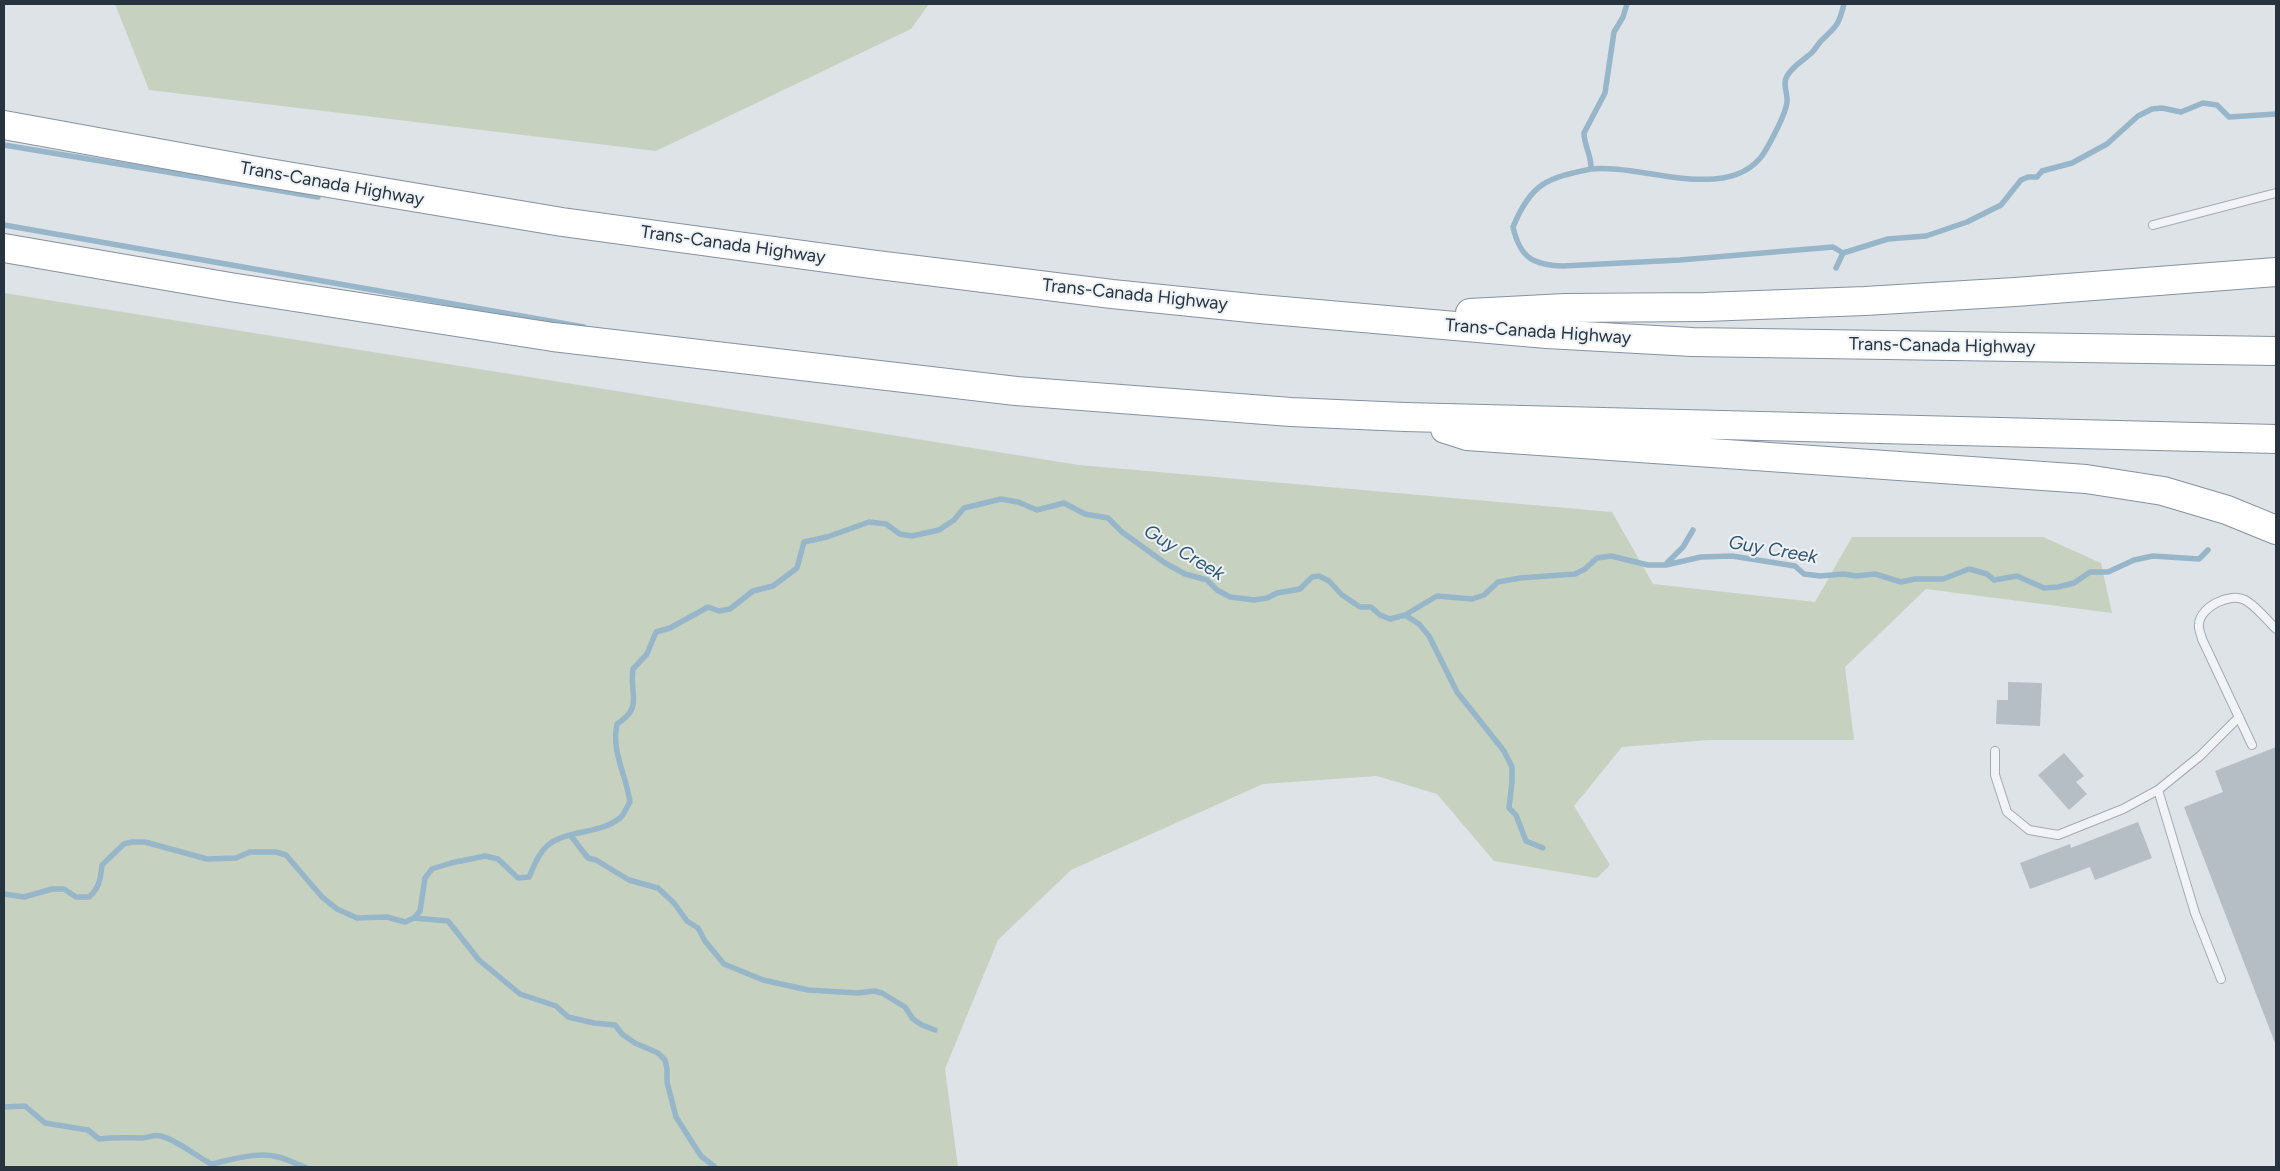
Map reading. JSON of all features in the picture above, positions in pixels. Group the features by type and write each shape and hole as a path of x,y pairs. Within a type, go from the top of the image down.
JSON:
{"highway":[{"name":"Trans-Canada Highway","path":"4,126 257,172 562,222 1102,293 1547,334 1692,342 2276,351"},
{"path":"4,248 230,287 553,337 1016,391 1291,412 2276,439"},
{"path":"1368,319 1565,308 1705,307 1865,301 2015,292 2276,272"},
{"path":"1405,416 1467,436 2086,479 2163,491 2227,510 2276,530"}],"lane":[{"path":"2153,225 2276,193"},
{"path":"2252,744 2202,639 2199,624 2201,617 2211,606 2226,599 2239,598 2248,602 2276,629"},
{"path":"1995,751 1995,775 2006,812 2029,830 2058,835 2123,808 2158,790 2200,756 2239,717"},
{"path":"2158,790 2195,913 2222,979"}],"green space":[{"path":"115,4 929,4 911,29 656,151 149,90"},
{"path":"4,293 1079,465 1612,512 1653,584 1815,602 1852,537 2043,537 2101,563 2112,613 1926,589 1845,667 1854,740 1709,740 1622,747 1574,806 1610,865 1597,878 1494,861 1437,794 1377,776 1263,784 1071,870 998,940 945,1069 958,1167 4,1167"}],"building":[{"path":"2008,682 2042,683 2040,726 1996,724 1997,700 2008,700"},
{"path":"2276,747 2275,1043 2184,807 2223,792 2215,771"},
{"path":"2064,753 2084,776 2076,782 2087,794 2069,810 2038,775"},
{"path":"2138,822 2152,858 2095,880 2090,867 2030,889 2020,863 2070,844 2071,848"}],"waterway":[{"path":"1627,4 1623,17 1614,32 1605,93 1584,133 1591,169 1552,180 1534,192 1520,212 1513,227 1516,238 1524,253 1529,258 1544,264 1563,266 1680,260 1833,247 1843,253"},
{"path":"1591,169 1611,169 1707,179 1729,177 1749,168 1764,153 1784,114 1787,102 1785,82 1787,76 1834,28 1844,4"},
{"path":"1836,268 1843,253 1888,239 1926,236 1967,222 2001,205 2021,180 2028,177 2037,177 2042,171 2072,163 2107,144 2138,116 2152,109 2162,108 2181,112 2203,103 2217,105 2229,117 2276,114"},
{"path":"4,145 318,197"},
{"path":"4,225 584,327"},
{"name":"Guy Creek","path":"4,894 24,897 52,889 64,889 76,897 89,897 97,887 102,865 124,844 132,842 145,842 207,859 236,858 250,852 276,852 286,855 322,897 337,909 357,918 387,917 405,922 414,918 420,911 425,878 432,869 451,863 485,856 498,859 518,878 529,877 539,856 547,846 563,837 612,823 621,817 630,802 617,754 617,724 625,718 633,706 633,669 647,654 656,632 670,628 708,607 719,611 730,609 753,591 773,586 797,568 804,542 827,537 869,522 886,524 900,534 912,536 939,530 954,520 964,508 1001,499 1018,502 1037,510 1064,503 1085,514 1108,518 1122,532 1165,563 1185,574 1207,580 1217,590 1230,597 1254,600 1267,598 1277,593 1300,589 1312,577 1319,576 1329,581 1342,595 1360,607 1371,607 1380,615 1390,619 1405,615 1437,596 1472,599 1484,595 1498,582 1520,578 1575,574 1585,569 1597,558 1611,556 1648,565 1666,565 1701,557 1732,556 1795,566 1804,574 1820,576 1875,574 1901,582 1915,579 1943,579 1969,569 1987,574 1994,580 2017,576 2044,588 2074,583 2090,572 2108,572 2134,560 2153,556 2199,559 2208,550"},
{"path":"1667,563 1683,547 1693,530"},
{"path":"1405,615 1419,624 1429,636 1457,692 1504,751 1512,767 1509,808 1516,815 1526,841 1543,848"},
{"path":"571,836 588,858 596,860 629,880 658,888 674,903 687,921 698,928 705,941 724,964 763,980 808,990 858,993 874,991 882,993 905,1007 913,1019 935,1030"},
{"path":"414,918 448,921 479,960 520,994 556,1006 568,1017 594,1023 615,1025 622,1034 635,1043 658,1053 665,1060 667,1082 676,1117 701,1156 715,1167"},
{"path":"4,1107 25,1106 45,1123 88,1130 99,1139 161,1136 168,1138 211,1164 244,1157 270,1155 305,1167"}]}
